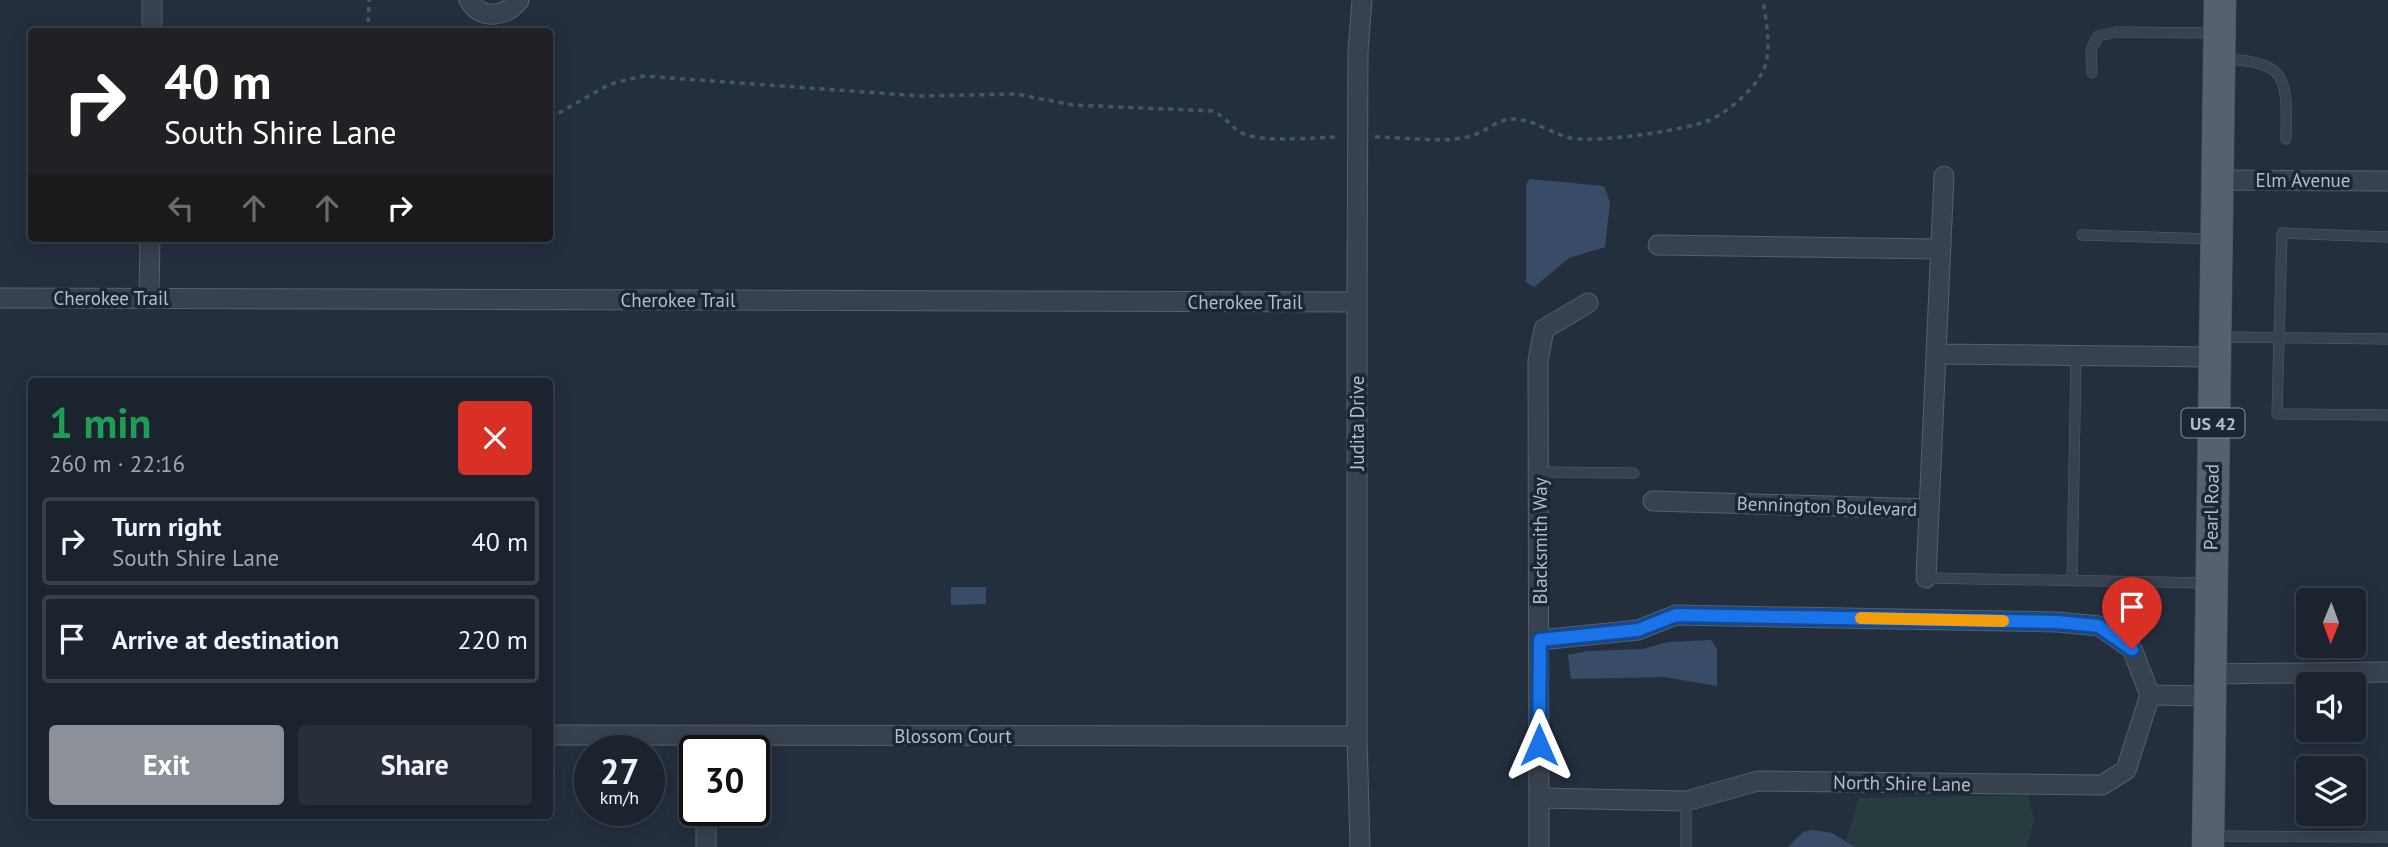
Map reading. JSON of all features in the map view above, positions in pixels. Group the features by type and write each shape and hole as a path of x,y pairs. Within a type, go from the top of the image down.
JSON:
{"main road":[{"name":"Pearl Road","path":"2208,841 2220,0"}],"street":[{"path":"152,0 152,28"},
{"path":"469,0 481,12 492,15 503,13 519,0"},
{"name":"Judita Drive","path":"1360,847 1357,736 1357,302 1358,52 1362,0"},
{"name":"Bennington Boulevard","path":"1653,500 1929,509 1944,176"},
{"name":"Elm Avenue","path":"2218,180 2388,181"},
{"path":"149,298 150,242"},
{"path":"1658,246 1940,249"},
{"name":"Cherokee Trail","path":"0,298 1357,302"},
{"name":"Blacksmith Way","path":"1539,847 1538,361 1544,329 1588,303"},
{"path":"1936,354 2076,356 2214,347"},
{"path":"1926,578 1929,509"},
{"path":"1540,640 1638,630 1676,615 2057,622 2099,626 2132,649 2150,695 2209,685 2388,671"},
{"name":"North Shire Lane","path":"1539,798 1686,802 1758,781 2102,785 2126,770 2150,695"},
{"name":"Blossom Court","path":"553,735 679,742"},
{"name":"Blossom Court","path":"770,742 1357,736"},
{"path":"706,826 706,847"}],"lane":[{"path":"2092,73 2091,50 2098,36 2116,33 2220,46 2265,62 2274,68 2283,85 2286,139"},
{"path":"2388,237 2282,233 2277,414 2388,415"},
{"path":"2082,235 2217,239"},
{"path":"2214,347 2279,339 2388,339"},
{"path":"2072,581 2076,356"},
{"path":"1540,472 1634,473"},
{"path":"1926,578 2210,583"},
{"path":"1686,802 1686,847"},
{"path":"2208,841 2388,836"}],"path":[{"path":"368,28 369,0"},
{"path":"553,116 610,84 643,76 920,96 1016,93 1085,106 1213,111 1223,115 1238,131 1257,137 1454,139 1473,135 1509,119 1532,123 1574,139 1595,139 1688,126 1711,119 1733,104 1756,82 1764,68 1768,30 1763,0"}],"green space":[{"path":"2028,795 2034,820 2027,847 1855,847 1846,841 1859,798"}],"water":[{"path":"1530,179 1604,186 1610,202 1605,247 1569,258 1534,287 1526,282 1526,184"},
{"path":"951,587 986,587 986,604 951,605"},
{"path":"1711,640 1717,649 1717,686 1664,677 1571,679 1568,655 1588,651 1643,649 1668,642"},
{"path":"1813,830 1832,833 1855,847 1788,847 1803,832"}],"slow traffic":[{"path":"1861,618 2003,621"}],"route":[{"path":"1539,745 1540,640 1638,630 1676,615 2057,622 2099,626 2132,649"}]}
